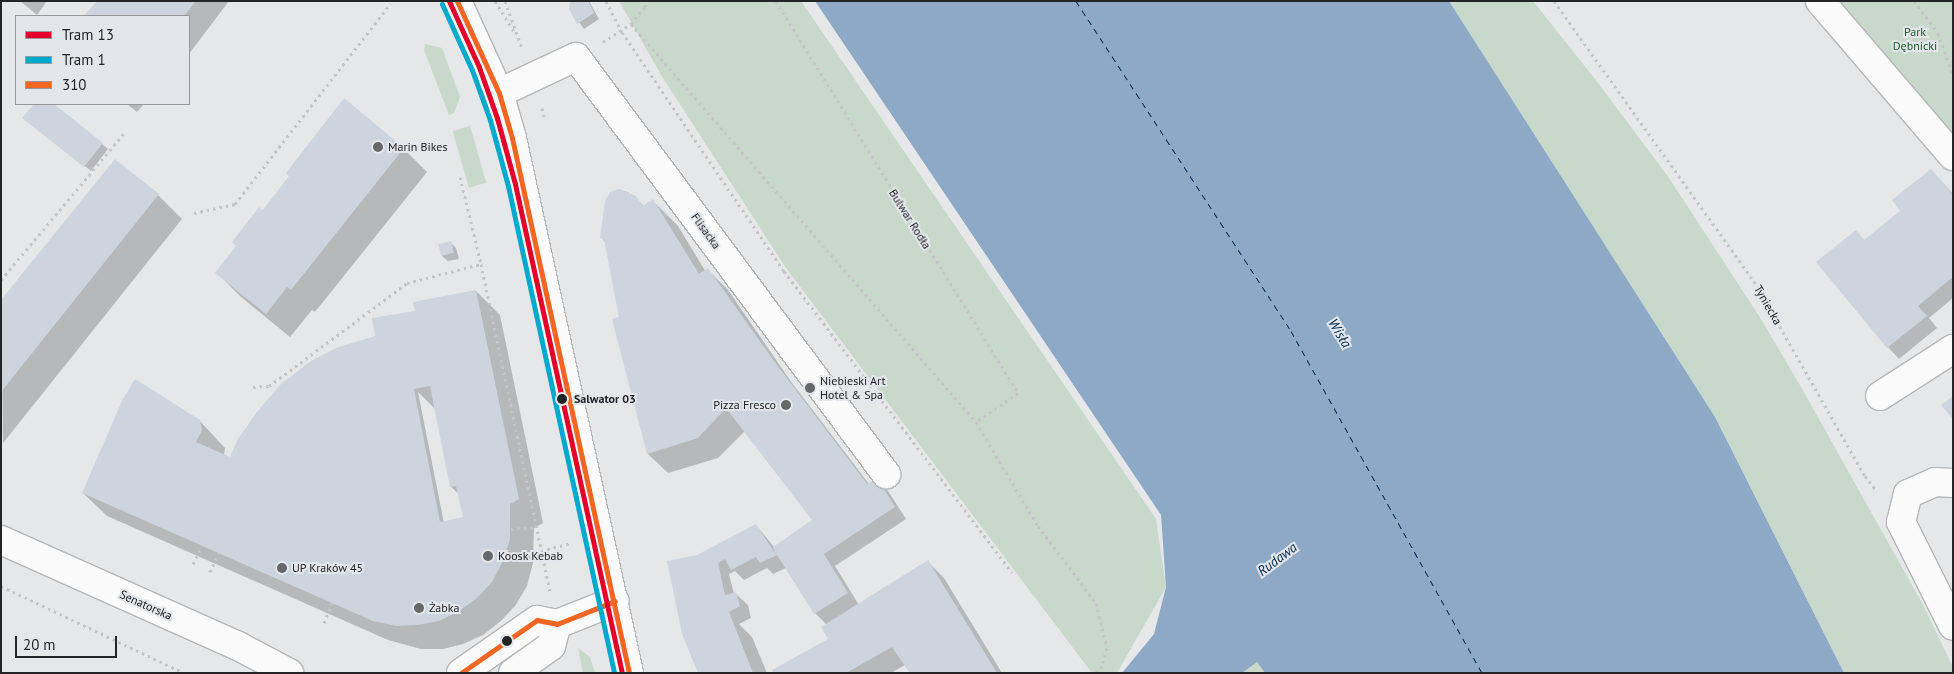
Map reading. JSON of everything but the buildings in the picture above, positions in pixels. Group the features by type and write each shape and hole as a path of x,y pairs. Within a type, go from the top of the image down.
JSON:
{"street":[{"path":"457,1 499,92 523,186 615,601 629,673"},
{"path":"1820,1 1953,156"},
{"path":"499,92 576,57"},
{"name":"Flisacka","path":"576,57 886,474"},
{"path":"1880,396 1953,348"},
{"path":"1953,483 1935,482 1908,494 1901,522 1953,626"},
{"name":"Senatorska","path":"1,540 238,646 289,673"},
{"path":"461,673 537,620 554,611 615,601"},
{"path":"513,673 550,646 554,611"}],"path":[{"path":"495,1 518,35 505,1"},
{"path":"606,1 622,32 784,271 1012,573"},
{"path":"576,57 622,32 645,7 646,1"},
{"name":"Bulwar Rodła","path":"776,1 1018,393 976,422"},
{"name":"Tyniecka","path":"1554,1 1754,280 1865,476 1901,522"},
{"path":"1914,1 1938,34 1953,75"},
{"path":"194,214 235,204 392,3"},
{"path":"631,24 976,422 1038,526 1096,603 1107,648 1102,666 1096,673"},
{"path":"1,280 126,131"},
{"path":"460,177 554,611"},
{"path":"253,387 268,386 408,282 480,264"},
{"path":"511,529 537,527"},
{"path":"541,551 567,544"},
{"path":"193,564 202,546"},
{"path":"210,572 218,553"},
{"path":"1,586 184,673"},
{"path":"324,622 332,603"}],"green space":[{"path":"619,1 801,1 1156,519 1166,587 1117,673 1092,673 786,268 661,75"},
{"path":"1449,1 1533,1 1595,79 1669,178 1761,319 1922,603 1953,667 1953,673 1844,673 1715,417"},
{"name":"Park Dębnicki","path":"1832,1 1953,1 1953,140"},
{"path":"425,44 442,48 460,97 454,113 449,115 424,50"},
{"path":"470,126 486,183 469,188 453,131"},
{"path":"578,648 590,657 595,673 583,673"},
{"path":"1257,661 1265,673 1242,673"}],"water":[{"path":"815,1 1449,1 1715,417 1844,673 1265,673 1257,662 1242,673 1122,673 1154,634 1166,587 1161,515"}],"ferry route":[{"path":"1076,1 1291,331 1482,673"}],"tram line":[{"name":"13","path":"449,1 479,67 497,118 515,184 622,673"},
{"name":"1","path":"442,4 472,70 490,120 508,186 614,673"}],"transit line":[{"name":"310","path":"457,1 499,93 512,138 629,673"},
{"name":"310","path":"461,673 537,620 557,624 615,601"}],"place":[{"name":"Marin Bikes","path":"378,147"},
{"name":"Niebieski Art Hotel & Spa","path":"810,388"},
{"name":"Salwator 03","path":"562,399"},
{"name":"Pizza Fresco","path":"786,405"},
{"name":"Koosk Kebab","path":"488,556"},
{"name":"UP Kraków 45","path":"282,568"},
{"name":"Żabka","path":"419,608"}],"water label":[{"name":"Wisła","path":"1340,333"},
{"name":"Rudawa","path":"1277,559"}]}
